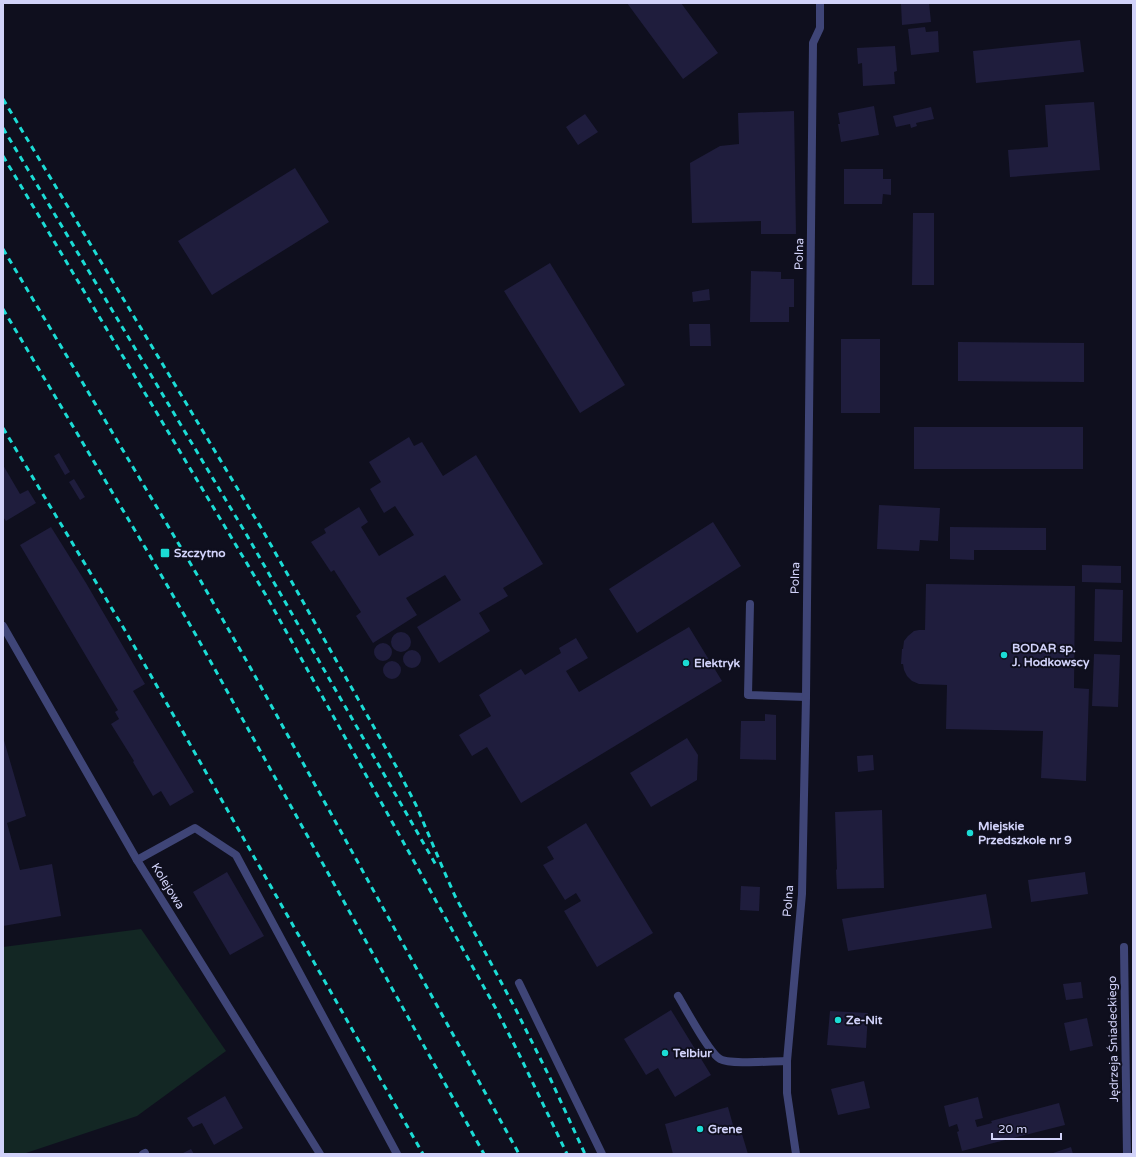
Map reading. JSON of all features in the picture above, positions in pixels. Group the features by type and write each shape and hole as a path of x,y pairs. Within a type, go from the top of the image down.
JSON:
{"street":[{"name":"Polna","path":"796,1154 787,1093 787,1061 802,894 806,697 813,43 820,28 820,3"},
{"path":"750,604 748,695 806,697"},
{"name":"Kolejowa","path":"3,626 137,860 320,1154"},
{"path":"137,860 195,828 236,855 397,1154"},
{"name":"Jędrzeja Śniadeckiego","path":"1124,947 1127,1154"},
{"path":"519,983 602,1154"},
{"path":"678,996 710,1050 719,1059 729,1062 787,1061"}],"green space":[{"path":"141,929 226,1051 137,1116 23,1154 3,1154 3,947"}],"building":[{"path":"627,3 681,3 718,53 683,79"},
{"path":"929,3 931,22 902,25 901,4"},
{"path":"925,27 926,32 938,31 939,52 911,55 908,29"},
{"path":"1080,40 1084,72 976,83 973,51"},
{"path":"895,46 897,71 894,72 895,84 863,86 862,63 858,64 857,48"},
{"path":"1094,102 1100,170 1010,177 1008,150 1048,147 1045,105"},
{"path":"874,106 879,135 841,142 838,113"},
{"path":"931,107 934,119 916,123 917,126 911,128 910,124 896,127 893,116"},
{"path":"794,111 796,234 761,234 761,221 692,223 690,163 720,146 739,144 738,113"},
{"path":"585,114 598,132 578,145 566,127"},
{"path":"295,168 329,222 212,295 178,241"},
{"path":"844,169 883,169 883,179 891,179 891,195 883,194 882,204 844,204"},
{"path":"913,213 934,213 934,285 912,285"},
{"path":"550,263 625,385 580,413 504,291"},
{"path":"751,271 781,272 781,279 794,279 794,307 789,307 789,322 750,322"},
{"path":"709,289 710,300 693,302 692,292"},
{"path":"689,324 710,324 711,346 690,346"},
{"path":"841,339 880,339 880,413 841,413"},
{"path":"958,342 1084,343 1084,382 958,381"},
{"path":"914,427 1083,427 1083,469 914,469"},
{"path":"409,437 414,446 422,442 443,476 476,455 543,564 503,588 508,596 479,613 490,631 439,663 417,627 461,600 445,575 406,598 417,615 373,643 356,616 361,612 334,570 331,572 311,542 326,533 324,529 359,507 368,522 361,527 379,556 414,535 395,506 384,513 370,489 381,482 369,462"},
{"path":"59,453 70,472 65,475 54,456"},
{"path":"3,465 20,494 28,490 36,503 6,521 3,517"},
{"path":"74,479 85,497 80,500 69,482"},
{"path":"879,505 940,508 938,541 920,540 919,551 877,549"},
{"path":"713,522 741,566 637,633 609,589"},
{"path":"51,527 86,583 145,684 133,691 194,792 170,806 161,791 153,796 133,762 134,761 111,724 119,719 115,712 118,710 20,545"},
{"path":"950,527 1046,528 1046,550 974,550 974,560 950,559"},
{"path":"1082,565 1121,566 1121,583 1082,582"},
{"path":"926,584 1075,586 1074,688 1089,689 1086,781 1041,778 1043,731 946,729 947,685 919,684 912,681 907,676 903,664 901,664 904,641 914,631 925,630"},
{"path":"1095,589 1123,590 1122,642 1094,641"},
{"path":"689,627 722,681 521,803 487,747 472,756 459,735 491,716 479,695 521,669 525,675 561,653 559,648 576,638 588,658 566,671 579,692"},
{"path":"401,632 408,635 411,642 408,649 401,652 394,649 391,642 394,635"},
{"path":"379,643 387,643 392,648 390,659 387,661 379,661 374,656 374,648"},
{"path":"408,650 416,650 421,655 419,666 416,668 408,668 403,663 403,655"},
{"path":"1094,654 1120,655 1118,707 1092,706"},
{"path":"392,661 398,664 401,670 398,676 392,679 386,676 383,670 386,664"},
{"path":"765,714 776,715 776,760 740,759 741,721 765,721"},
{"path":"3,737 26,816 7,823 20,870 52,864 61,916 3,926"},
{"path":"687,738 698,755 697,780 651,807 630,773"},
{"path":"873,755 874,770 858,772 857,756"},
{"path":"882,810 884,888 837,889 835,812"},
{"path":"586,823 653,933 597,967 564,911 581,901 576,893 565,900 543,865 554,859 547,847"},
{"path":"227,872 264,936 230,955 193,892"},
{"path":"1085,872 1088,894 1031,902 1028,880"},
{"path":"741,886 760,887 759,911 740,910"},
{"path":"986,894 992,928 848,951 842,919"},
{"path":"1081,982 1083,998 1066,1000 1063,984"},
{"name":"Telbiur","path":"671,1010 711,1075 675,1097 658,1068 646,1075 624,1039"},
{"path":"830,1011 868,1013 866,1048 827,1045"},
{"path":"1087,1018 1093,1046 1070,1051 1064,1023"},
{"path":"864,1081 870,1108 838,1115 831,1089"},
{"path":"225,1096 243,1128 214,1145 202,1123 193,1127 187,1118"},
{"path":"978,1097 983,1118 975,1120 977,1127 992,1123 991,1121 1059,1103 1065,1125 962,1151 957,1132 959,1131 957,1124 949,1127 944,1106"},
{"name":"Grene","path":"728,1107 736,1136 742,1134 748,1154 673,1154 665,1124"},
{"path":"1071,1147 1073,1154 1050,1154"},
{"path":"191,1149 194,1154 181,1154"}],"railway":[{"path":"3,99 263,531 397,768 416,805 455,896 516,1010 550,1078 585,1154"},
{"path":"3,128 245,532 436,865"},
{"path":"3,156 267,597 495,1007 567,1154"},
{"path":"3,249 199,578 250,667 519,1154"},
{"path":"3,309 197,637 484,1154"},
{"path":"3,428 129,637 423,1154"}],"place":[{"name":"Szczytno","path":"165,553"},
{"name":"BODAR sp. J. Hodkowscy","path":"1004,655"},
{"name":"Elektryk","path":"686,663"},
{"name":"Miejskie Przedszkole nr 9","path":"970,833"},
{"name":"Ze-Nit","path":"838,1020"},
{"name":"Telbiur","path":"665,1053"},
{"name":"Grene","path":"700,1129"}]}
